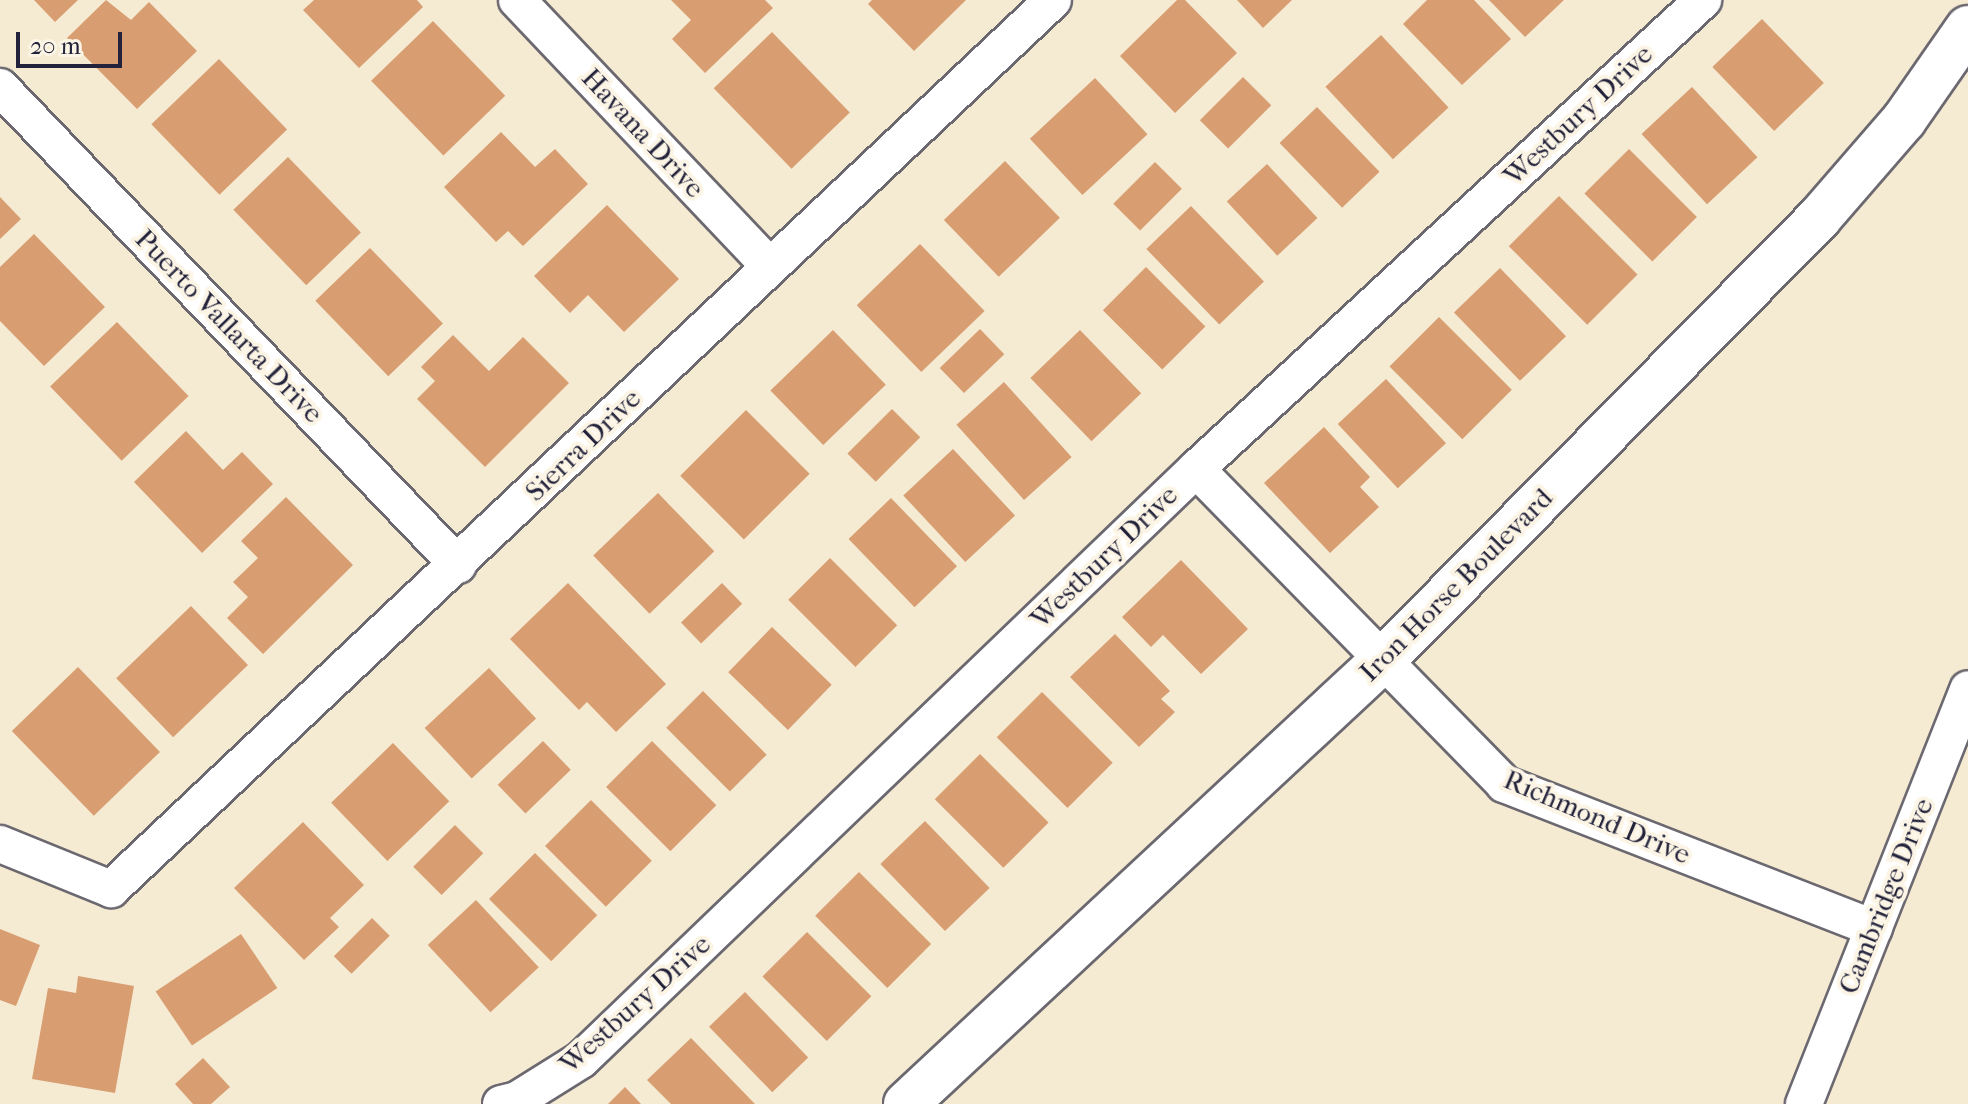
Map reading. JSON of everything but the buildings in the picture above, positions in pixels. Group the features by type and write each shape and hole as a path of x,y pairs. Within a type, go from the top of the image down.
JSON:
{"street":[{"name":"Havana Drive","path":"517,0 769,266"},
{"name":"Sierra Drive","path":"0,844 111,889 458,565 769,266 1053,0"},
{"name":"Westbury Drive","path":"501,1104 517,1100 581,1060 1196,469 1703,0"},
{"name":"Iron Horse Boulevard","path":"906,1104 1383,660 1819,218 1904,120 1968,28"},
{"name":"Puerto Vallarta Drive","path":"0,87 458,565"},
{"name":"Richmond Drive","path":"1196,469 1504,784 1874,928"},
{"name":"Cambridge Drive","path":"1804,1104 1968,689"}]}
